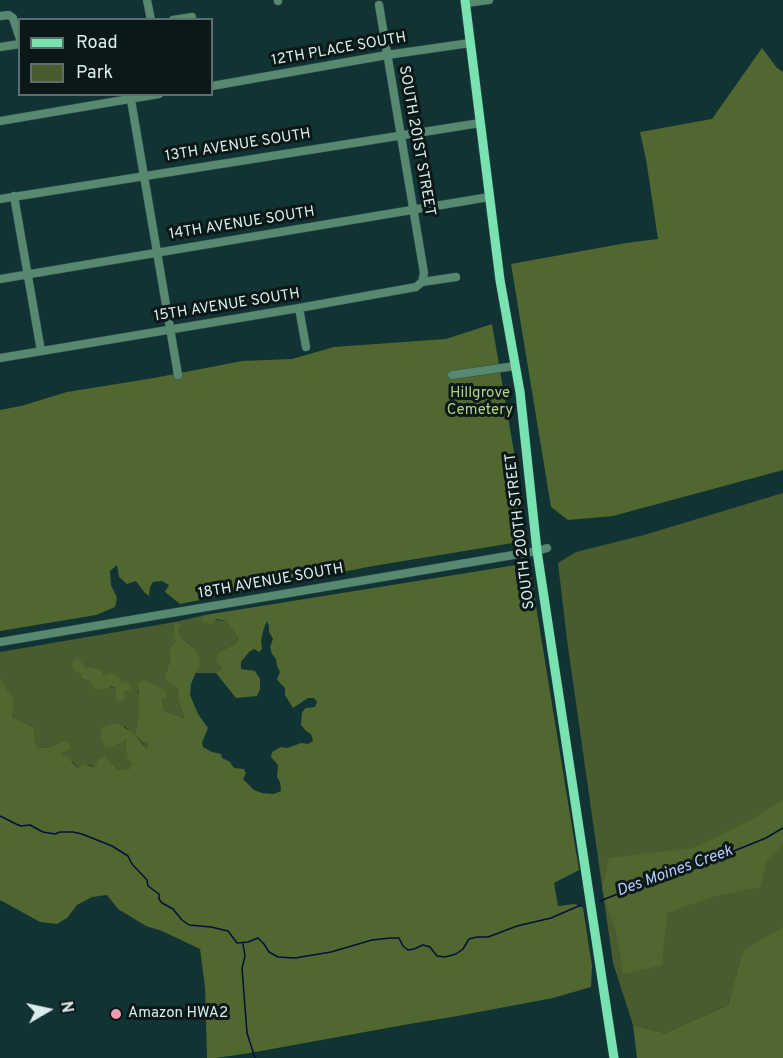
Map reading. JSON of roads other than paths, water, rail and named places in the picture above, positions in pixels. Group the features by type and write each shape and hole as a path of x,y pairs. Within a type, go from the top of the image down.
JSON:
{"main road":[{"name":"SOUTH 200TH STREET","path":"466,2 505,315 515,366 542,550 614,1058"}],"street":[{"path":"147,0 151,18"},
{"path":"466,2 489,0"},
{"name":"SOUTH 201ST STREET","path":"379,5 424,273 422,282"},
{"path":"0,16 9,15 13,18 18,33"},
{"path":"182,18 192,16"},
{"name":"12TH PLACE SOUTH","path":"213,86 471,43"},
{"path":"0,47 18,44"},
{"path":"0,121 131,97 178,375"},
{"name":"13TH AVENUE SOUTH","path":"0,199 480,123"},
{"path":"14,196 40,351"},
{"name":"14TH AVENUE SOUTH","path":"0,279 489,197"},
{"name":"15TH AVENUE SOUTH","path":"0,358 299,308 416,287 422,282 456,277"},
{"path":"299,308 306,347"},
{"path":"452,375 515,366"},
{"name":"18TH AVENUE SOUTH","path":"0,642 542,550"}],"waterway":[{"name":"Des Moines Creek","path":"0,816 21,826 30,825 43,832 55,834 73,832 112,846 128,856 132,864 147,880 148,886 159,894 162,903 173,909 189,925 228,931 237,943 258,938 269,952 278,957 295,958 331,952 372,940 390,938 399,938 408,950 423,945 430,947 437,956 445,957 463,949 469,939 488,937 517,926 551,918 581,905"},
{"name":"Des Moines Creek","path":"600,901 653,878 686,872 766,838 783,828"},
{"name":"Des Moines Creek","path":"243,944 245,956 242,968 247,1033 255,1058"}],"place":[{"name":"Amazon HWA2","path":"116,1014"}],"park label":[{"name":"Hillgrove Cemetery","path":"480,402"}]}
